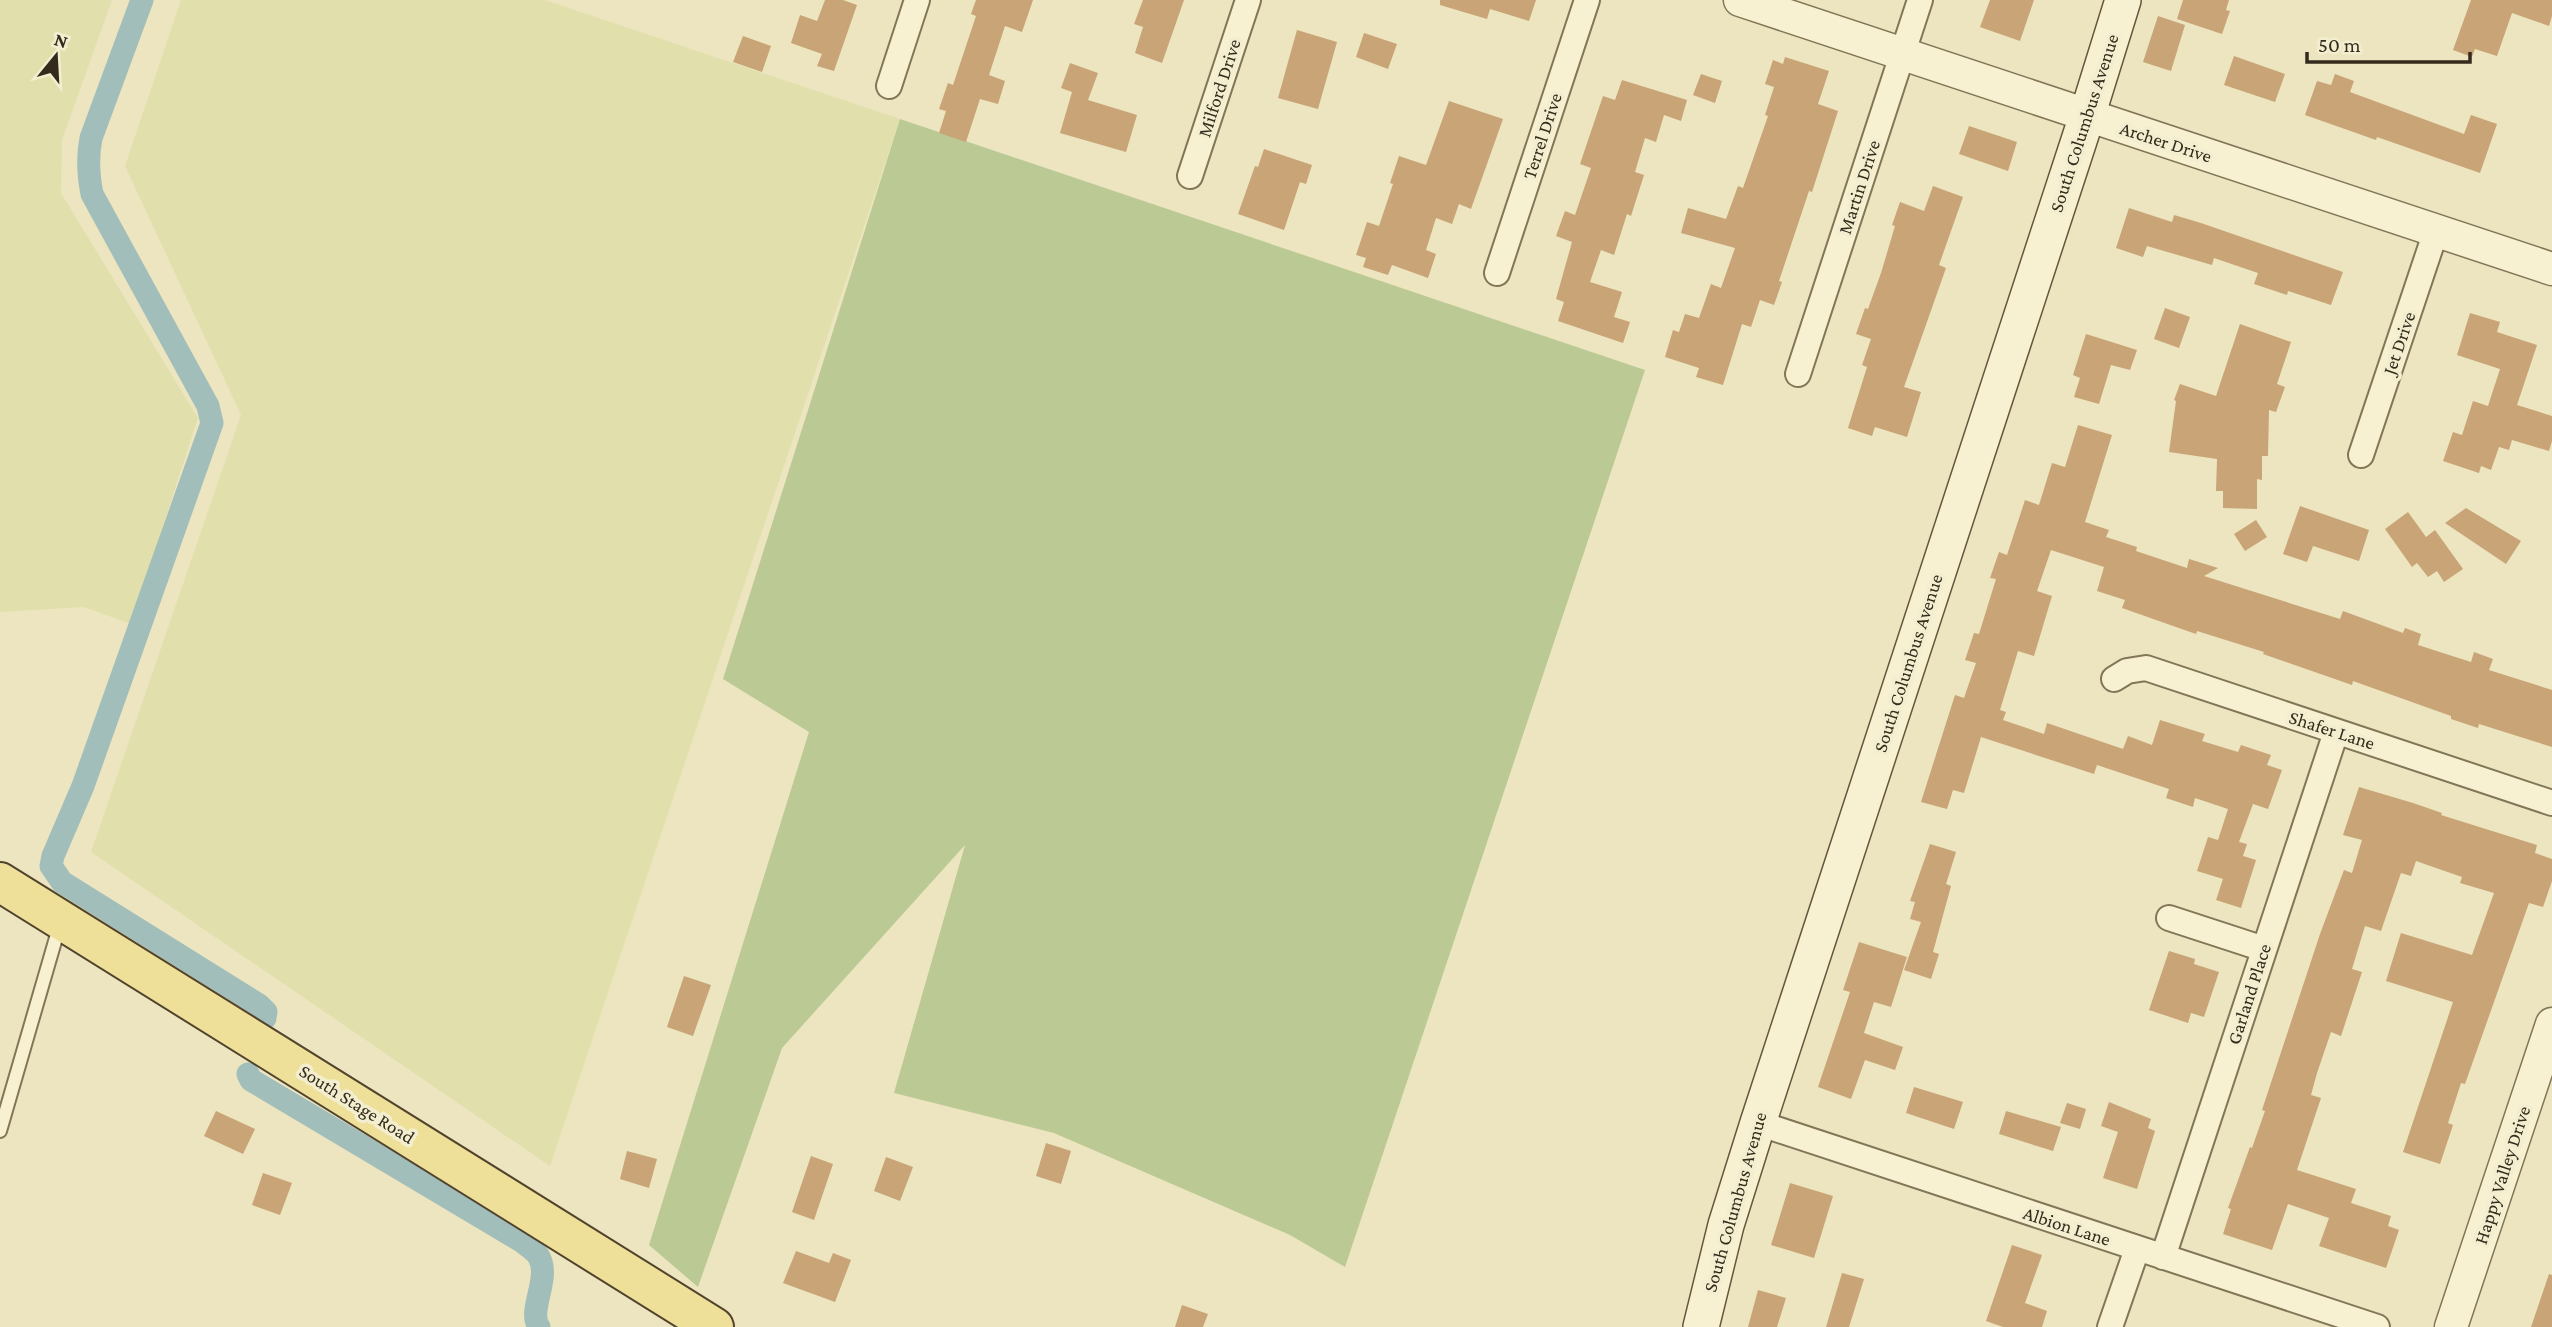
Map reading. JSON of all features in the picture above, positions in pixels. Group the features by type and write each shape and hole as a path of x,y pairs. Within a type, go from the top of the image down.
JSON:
{"main road":[{"name":"South Columbus Avenue","path":"1700,1327 1726,1225 1758,1123 2123,0"},
{"name":"South Stage Road","path":"0,882 715,1327"}],"street":[{"path":"889,86 917,0"},
{"name":"Milford Drive","path":"1190,176 1248,0"},
{"name":"Terrel Drive","path":"1497,273 1587,0"},
{"name":"Archer Drive","path":"1740,0 2552,269"},
{"name":"Martin Drive","path":"1798,374 1920,0"},
{"name":"Jet Drive","path":"2361,455 2436,231"},
{"name":"Shafer Lane","path":"2114,679 2127,671 2146,668 2552,803"},
{"name":"Garland Place","path":"2162,1257 2336,732"},
{"path":"2169,918 2264,949"},
{"name":"Happy Valley Drive","path":"2451,1327 2552,1024"},
{"name":"Albion Lane","path":"1758,1123 2377,1327"},
{"path":"2110,1327 2137,1249"}],"lane":[{"path":"0,1131 61,920"}],"green space":[{"path":"0,0 112,0 62,140 61,193 198,418 131,624 84,607 0,612"},
{"path":"181,0 545,0 900,119 550,1166 91,852 241,415 125,166"},
{"path":"900,119 1645,370 1345,1267 1290,1235 1054,1133 894,1093 965,845 782,1048 698,1287 649,1245 809,732 723,679"}],"building":[{"path":"825,0 843,0 857,5 834,71 817,66 822,54 791,43 800,15 817,21"},
{"path":"976,0 1033,0 1022,32 1005,26 989,75 1005,81 998,104 980,99 966,142 939,133 946,111 939,109 948,83 953,85 976,16 971,14"},
{"path":"1143,0 1184,0 1162,63 1135,53 1143,27 1134,24"},
{"path":"1440,0 1536,0 1529,21 1490,9 1487,19 1440,5"},
{"path":"1990,0 2034,0 2020,41 1980,27"},
{"path":"2183,0 2229,0 2226,10 2230,11 2222,34 2177,19"},
{"path":"2471,0 2552,0 2552,16 2549,26 2512,13 2497,56 2475,49 2472,57 2453,50"},
{"path":"2158,16 2185,25 2171,71 2143,62"},
{"path":"1297,30 1337,42 1318,109 1278,98"},
{"path":"1364,33 1397,44 1388,69 1356,57"},
{"path":"743,36 771,46 762,72 733,62"},
{"path":"2234,56 2285,74 2275,102 2224,85"},
{"path":"1785,57 1829,71 1818,104 1838,111 1779,281 1782,282 1774,305 1760,300 1751,327 1742,324 1723,385 1696,377 1699,368 1665,357 1673,330 1679,332 1685,314 1699,318 1711,284 1721,288 1735,248 1681,233 1688,208 1726,219 1738,186 1743,188 1768,116 1765,115 1774,87 1765,84 1773,60 1783,64"},
{"path":"1070,63 1098,73 1088,100 1137,115 1126,152 1060,133 1072,92 1061,88"},
{"path":"1701,74 1722,81 1715,103 1693,95"},
{"path":"2335,74 2354,81 2350,92 2464,134 2471,115 2497,124 2480,173 2305,115 2317,81 2331,85"},
{"path":"1622,80 1687,100 1681,121 1664,115 1656,142 1645,138 1635,172 1644,175 1631,216 1627,214 1614,255 1601,250 1590,282 1622,292 1614,317 1630,322 1623,343 1558,321 1564,302 1556,299 1572,242 1556,236 1565,211 1575,215 1591,168 1580,164 1603,96 1615,100"},
{"path":"1449,101 1503,119 1471,209 1459,204 1452,224 1436,218 1426,250 1436,254 1428,278 1392,265 1388,275 1363,267 1366,258 1356,255 1367,222 1379,226 1399,156 1426,165"},
{"path":"1969,126 2017,142 2008,171 1959,154"},
{"path":"1264,149 1312,165 1306,184 1300,182 1284,230 1238,214"},
{"path":"1933,186 1963,197 1939,265 1946,268 1904,387 1921,392 1907,437 1875,427 1872,436 1848,428 1867,367 1862,365 1871,339 1856,334 1881,273 1900,202 1924,211"},
{"path":"2129,208 2172,222 2174,215 2201,223 2343,272 2331,305 2288,291 2287,295 2254,284 2258,273 2214,258 2212,265 2147,246 2143,257 2116,248"},
{"path":"2165,308 2190,317 2179,348 2154,339"},
{"path":"2470,313 2500,322 2497,332 2537,345 2517,405 2552,416 2552,441 2549,451 2512,440 2509,450 2499,447 2491,470 2481,466 2479,473 2443,461 2453,432 2462,435 2473,401 2488,406 2500,369 2457,355"},
{"path":"2240,324 2291,342 2277,384 2285,387 2276,412 2269,410 2268,456 2262,456 2262,480 2257,479 2257,509 2223,508 2223,491 2216,491 2217,459 2169,452 2174,400 2180,384 2216,396"},
{"path":"2086,334 2137,350 2130,370 2111,365 2099,404 2074,397 2080,378 2073,375"},
{"path":"2078,425 2112,435 2085,522 2109,530 2106,537 2137,547 2136,551 2187,568 2189,559 2218,568 2204,576 2340,619 2343,611 2403,633 2405,628 2421,634 2418,645 2471,662 2474,652 2493,659 2489,670 2552,690 2552,747 2479,724 2478,728 2353,681 2352,685 2263,654 2264,652 2197,631 2196,634 2122,608 2125,600 2097,591 2104,567 2051,550 2037,591 2052,596 2034,656 2018,651 2000,710 2006,712 2003,720 2044,734 2047,723 2123,749 2128,736 2152,745 2160,720 2205,734 2202,741 2238,752 2241,745 2271,755 2267,765 2282,770 2268,809 2253,804 2239,842 2247,844 2243,856 2256,860 2241,908 2216,900 2223,879 2197,871 2208,837 2218,840 2228,809 2195,798 2193,807 2166,798 2169,789 2097,765 2094,774 1981,737 1964,793 1953,790 1947,809 1921,802 1955,695 1964,698 1976,663 1965,660 1974,633 1979,634 1996,579 1990,578 1999,552 2007,555 2025,500 2039,505 2052,463 2065,467"},
{"path":"2300,506 2369,530 2359,561 2313,546 2307,562 2283,554"},
{"path":"2466,508 2521,541 2506,564 2445,523"},
{"path":"2408,512 2426,537 2435,530 2463,569 2444,582 2437,571 2428,577 2417,563 2412,567 2385,529"},
{"path":"2256,520 2267,537 2245,551 2234,534"},
{"path":"2359,787 2537,845 2535,853 2552,859 2552,881 2543,907 2529,903 2465,1084 2461,1083 2448,1123 2453,1125 2440,1164 2403,1152 2453,1002 2386,981 2401,933 2472,955 2494,893 2460,883 2462,877 2416,861 2411,876 2401,873 2381,931 2365,926 2352,969 2362,972 2341,1036 2331,1032 2317,1073 2311,1095 2321,1098 2297,1170 2356,1189 2351,1203 2391,1216 2388,1226 2399,1230 2386,1268 2319,1246 2329,1218 2288,1204 2272,1250 2223,1234 2231,1209 2228,1208 2265,1111 2262,1110 2320,934 2344,870 2352,873 2362,840 2343,835"},
{"path":"1930,844 1956,852 1946,884 1951,886 1933,952 1939,954 1931,979 1904,970 1921,922 1910,919 1915,902 1910,901"},
{"path":"1859,942 1907,957 1891,1007 1874,1002 1864,1033 1903,1047 1895,1070 1865,1060 1851,1099 1818,1087 1850,992 1843,990"},
{"path":"2169,951 2195,959 2194,964 2219,972 2204,1017 2191,1013 2188,1023 2149,1010"},
{"path":"684,976 711,985 693,1036 667,1027"},
{"path":"1914,1087 1963,1102 1954,1129 1906,1113"},
{"path":"2109,1102 2151,1119 2148,1128 2155,1131 2137,1189 2103,1178 2118,1132 2101,1126"},
{"path":"2067,1103 2086,1109 2080,1129 2060,1123"},
{"path":"216,1111 255,1129 243,1154 204,1136"},
{"path":"2006,1111 2061,1127 2053,1151 1999,1134"},
{"path":"1046,1143 1071,1151 1061,1184 1036,1176"},
{"path":"627,1151 657,1159 649,1188 620,1179"},
{"path":"811,1156 833,1164 814,1220 792,1212"},
{"path":"886,1157 913,1167 900,1201 874,1191"},
{"path":"263,1173 292,1183 280,1215 252,1205"},
{"path":"1790,1183 1833,1196 1814,1258 1771,1245"},
{"path":"2012,1245 2042,1255 2025,1303 2047,1311 2042,1327 2003,1327 1986,1321"},
{"path":"796,1251 829,1263 833,1253 851,1260 835,1302 783,1283"},
{"path":"1842,1273 1864,1279 1849,1327 1826,1327"},
{"path":"2549,1274 2552,1275 2552,1327 2531,1327"},
{"path":"1758,1290 1786,1298 1777,1327 1748,1327"},
{"path":"1182,1305 1208,1314 1203,1327 1175,1327"}],"waterway":[{"path":"142,0 91,138 89,173 92,194 208,406 212,423 83,786 51,866 62,882 259,1005 266,1012 265,1018"},
{"path":"248,1074 251,1080 534,1251 542,1266 536,1312 539,1327"}]}
